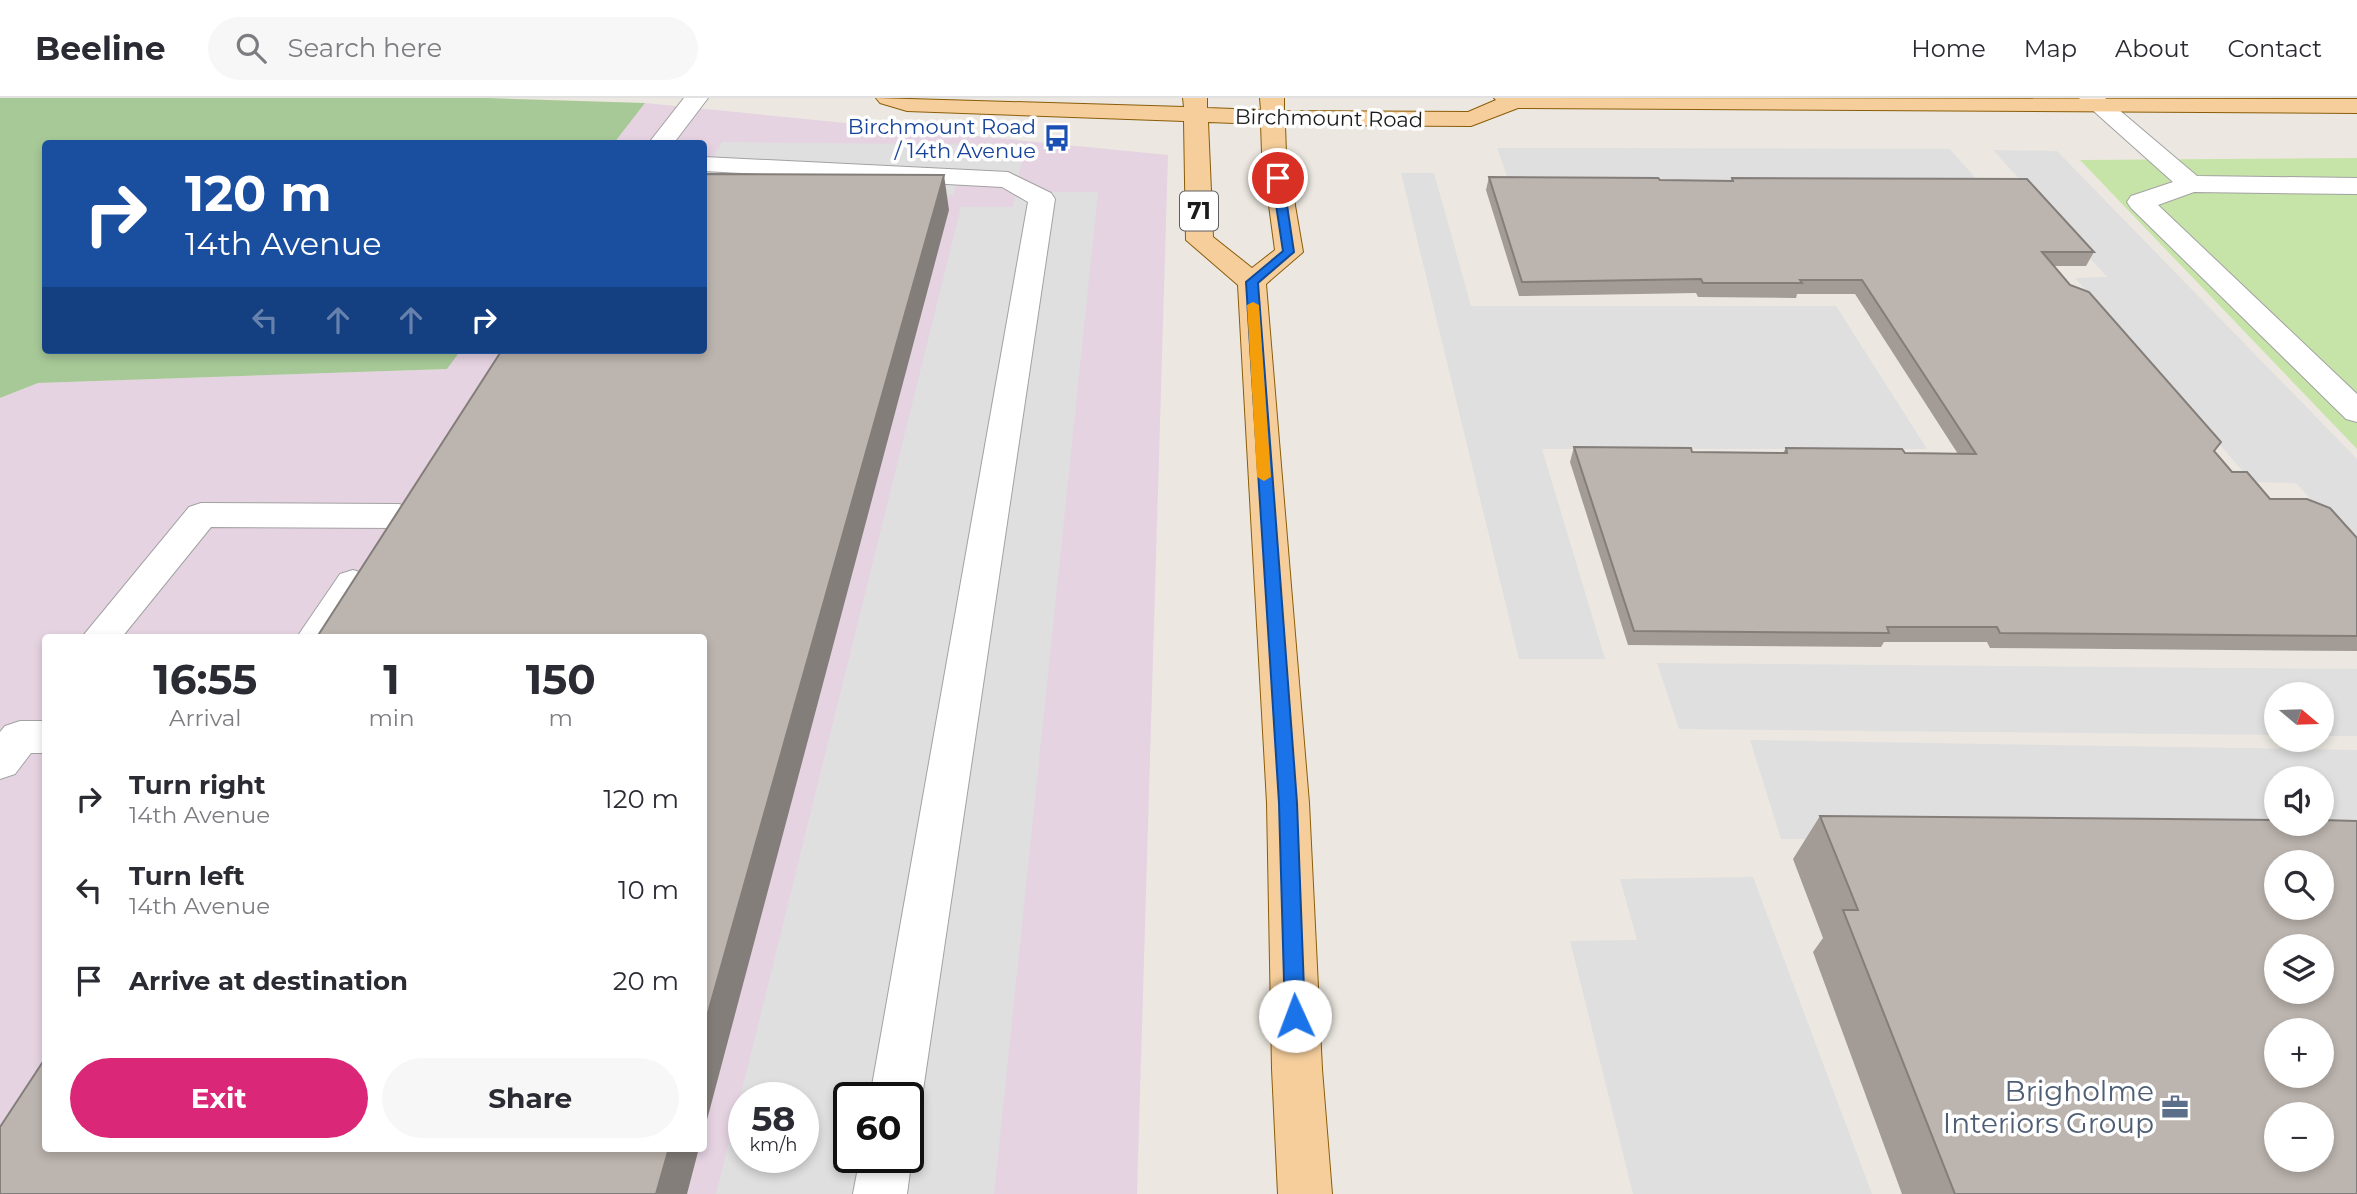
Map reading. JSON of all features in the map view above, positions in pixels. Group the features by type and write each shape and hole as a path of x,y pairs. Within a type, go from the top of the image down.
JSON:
{"main road":[{"name":"Birchmount Road","path":"888,98 907,104 1273,108 1471,119 1510,99 2095,101 2357,106"},
{"name":"71","path":"1194,107 1200,240 1252,282"},
{"path":"1273,108 1274,153 1289,252 1252,282 1288,803 1297,1069 1305,1194"}],"lane":[{"path":"663,140 696,98"},
{"path":"2095,101 2191,184"},
{"path":"707,164 1008,180 1042,199 898,1082"},
{"path":"2357,186 2191,184 2140,202 2357,412"},
{"path":"318,634 419,485"},
{"path":"103,634 201,515 399,516"},
{"path":"22,745 42,712"},
{"path":"880,1194 883,1173"}],"shaded area":[{"path":"645,103 1168,155 1137,1194 0,1194 0,398 38,383 446,369 458,354 707,354 707,140 616,140"},
{"path":"722,142 1026,145 1018,178 959,177 953,195 707,193 707,169"},
{"path":"1497,148 1950,149 1979,182 1509,182"},
{"path":"1993,150 2057,151 2357,459 2357,550 2296,483 2252,482 2075,278 2107,277"},
{"path":"1401,173 1434,173 1471,306 1836,306 1927,449 1542,449 1605,659 1519,659"},
{"path":"1016,192 1098,192 994,1194 716,1194 728,1146 728,1173 819,1173 819,1082 744,1082 961,207 1013,207"},
{"path":"1657,663 2357,669 2357,736 2334,736 2334,682 2264,682 2264,735 1679,729"},
{"path":"1750,740 2264,748 2264,752 2357,750 2357,846 2353,841 1781,839"},
{"path":"1753,877 1872,1194 1633,1194 1570,941 1637,940 1620,879"}],"green space":[{"path":"0,98 488,98 645,103 616,140 42,140 42,354 458,354 447,369 38,383 0,398"},
{"path":"2357,158 2357,449 2080,160"}],"building":[{"path":"707,174 944,175 707,1016 707,634 319,634 499,354 707,354"},
{"path":"1489,177 1733,181 1732,178 2027,179 2094,252 2042,252 2070,285 2089,292 2221,442 2214,451 2232,472 2247,472 2270,499 2307,499 2330,508 2357,538 2357,636 2000,633 1997,627 1887,627 1889,633 1634,631 1574,447 1691,448 1692,452 1787,453 1786,448 1902,449 1905,453 1976,454 1862,280 1800,280 1802,283 1703,283 1701,279 1522,282"},
{"path":"1820,816 2264,820 2264,836 2334,836 2334,820 2357,821 2357,1194 1955,1194 1843,910 1858,910"},
{"path":"42,1063 42,1152 668,1152 656,1194 0,1194 0,1127"}],"slow traffic":[{"path":"1253,305 1264,477"}],"place":[{"name":"Birchmount Road / 14th Avenue","path":"1057,138"},
{"name":"Brigholme Interiors Group","path":"2175,1107"}],"route":[{"path":"1278,178 1289,252 1252,282 1288,803 1295,1016"}]}
